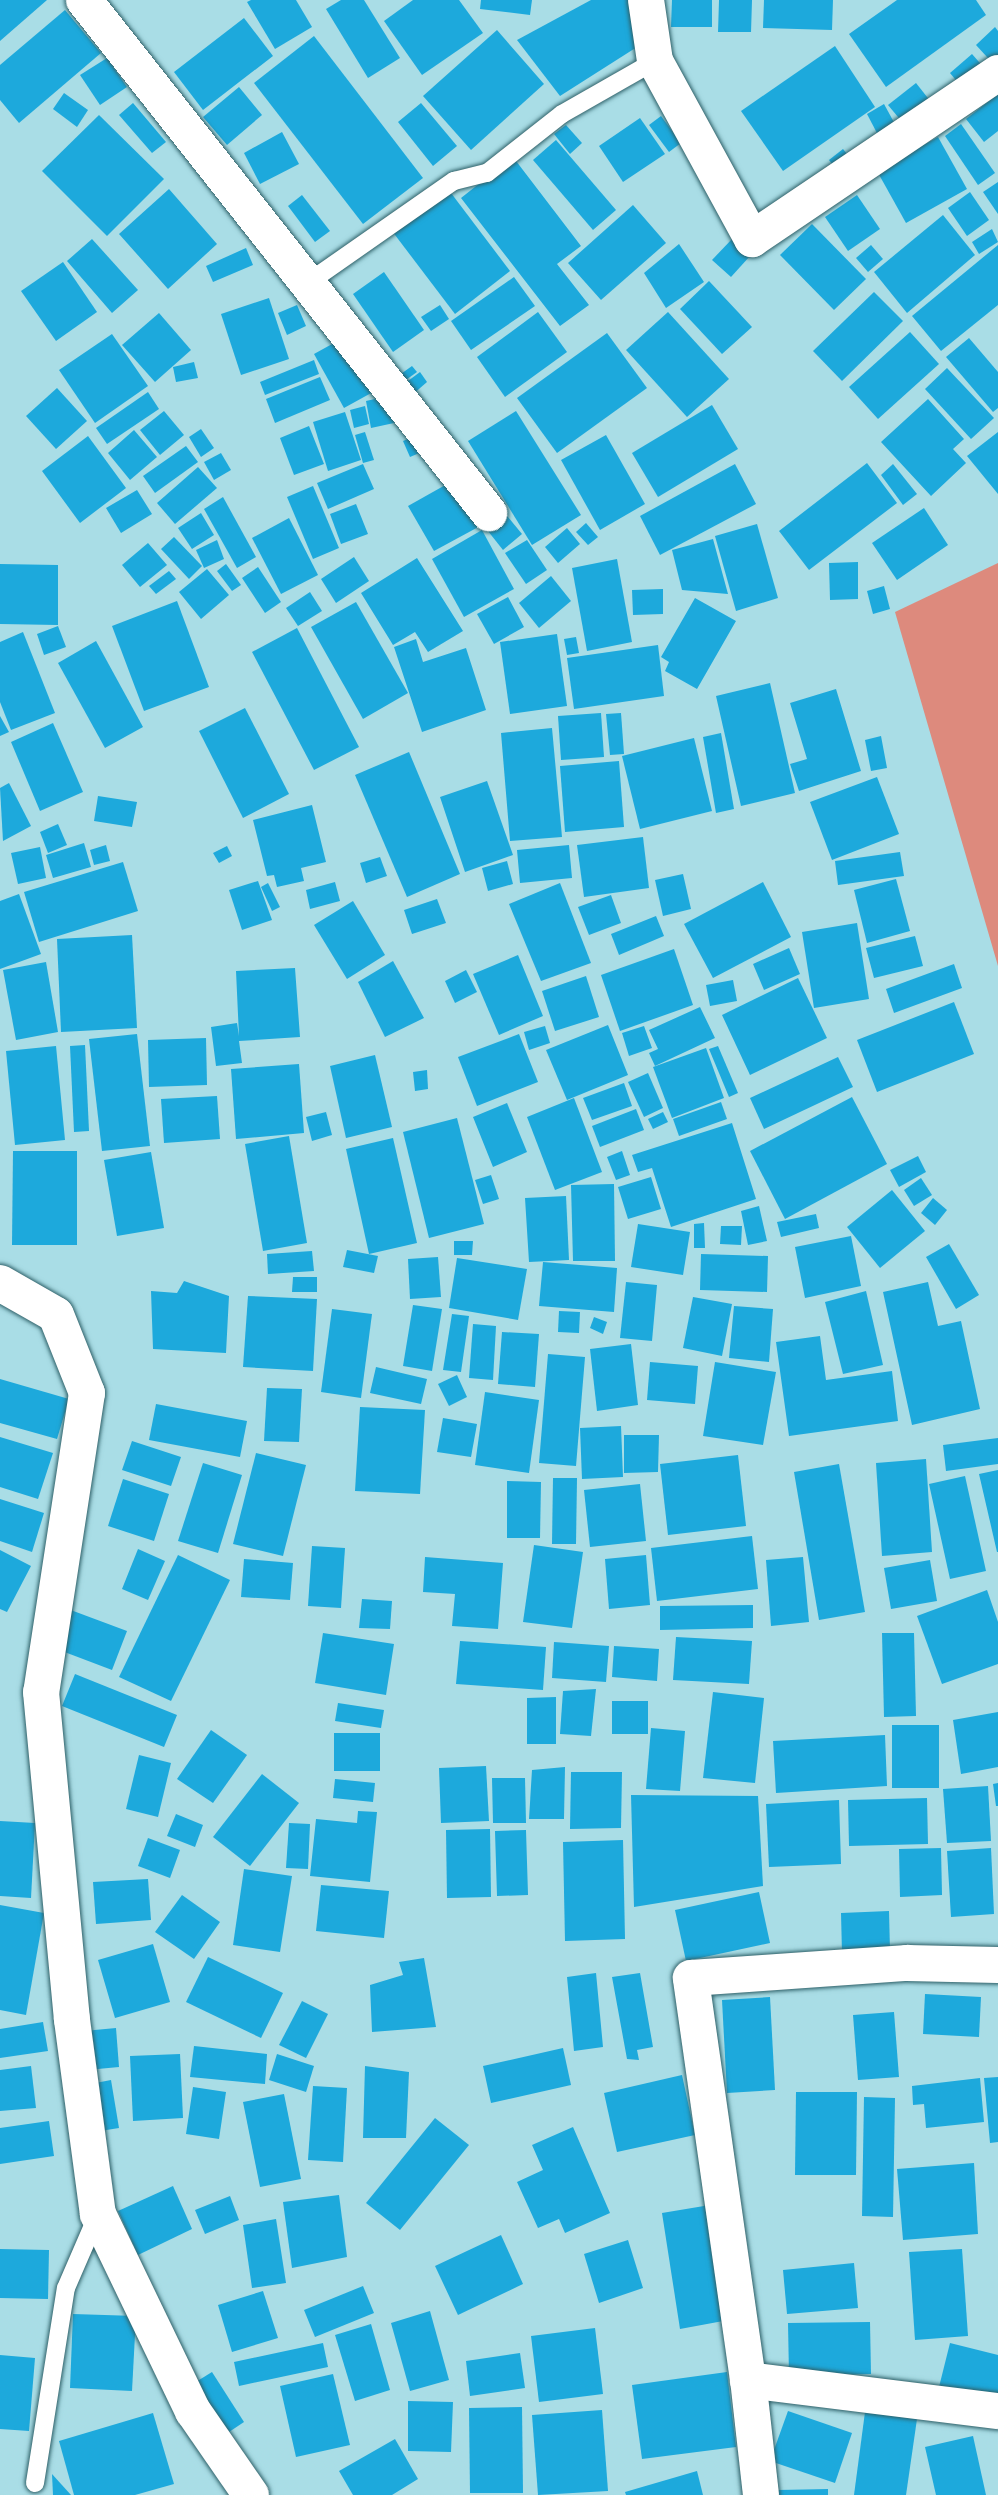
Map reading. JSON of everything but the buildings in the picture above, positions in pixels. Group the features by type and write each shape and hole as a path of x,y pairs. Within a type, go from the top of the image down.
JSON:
{"street":[{"path":"84,0 489,513"},
{"path":"646,0 655,61 752,239 998,73"},
{"path":"0,1283 56,1315 87,1393 41,1692 72,2020 98,2214 193,2411 251,2495"},
{"path":"761,2495 748,2380 691,1978 907,1963 998,1965"},
{"path":"748,2380 998,2411"}],"lane":[{"path":"309,282 454,181 487,173 562,114 655,61"},
{"path":"35,2483 66,2288 98,2214"}],"shaded area":[{"path":"998,563 998,966 895,612"}]}
